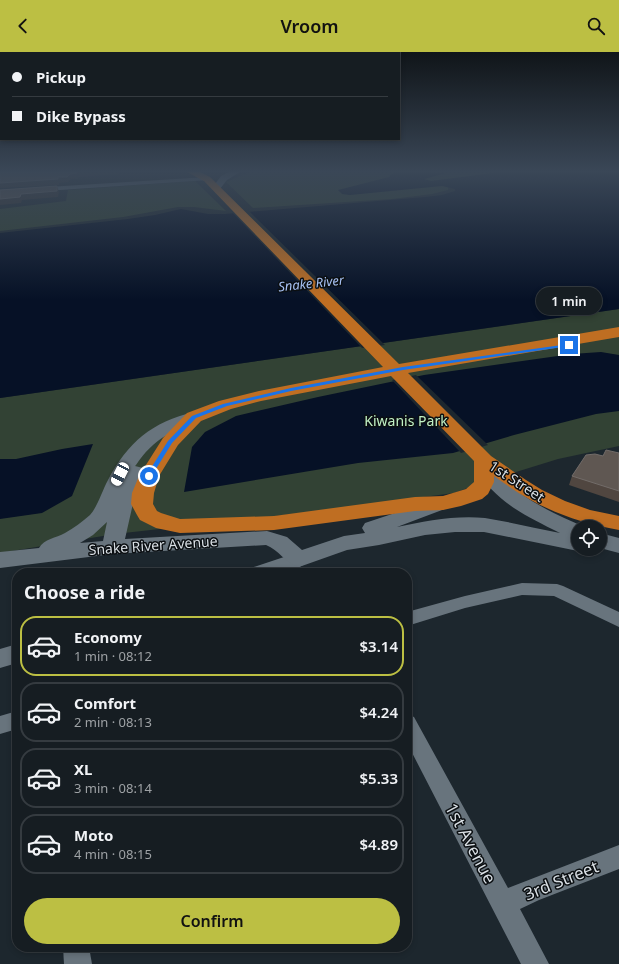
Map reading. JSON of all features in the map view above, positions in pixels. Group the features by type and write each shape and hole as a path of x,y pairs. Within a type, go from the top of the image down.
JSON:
{"highway":[{"name":"1st Street","path":"242,215 484,464 540,498 579,514 619,523"},
{"path":"484,464 484,482 474,494 443,503 415,504 274,522 180,526 164,523 148,515 142,504 149,476 170,442 194,417 225,405 259,396 366,375 619,332"},
{"path":"509,354 619,338"},
{"path":"454,360 619,342"}],"main road":[{"path":"194,417 162,439 152,448 140,463 121,508 113,548 157,538 274,522"},
{"path":"2,560 47,550 81,534 92,526 102,514 118,479 132,455 148,440 163,429 194,417"},
{"path":"484,464 492,480 513,498 538,513 571,530"},
{"path":"299,559 344,543 370,529 443,503"},
{"path":"344,543 379,538 425,528 455,525 484,525 571,543"},
{"name":"Snake River Avenue","path":"2,560 113,548 267,538 279,542 299,559"},
{"path":"607,542 619,546"},
{"path":"607,550 619,552"}],"street":[{"path":"273,568 299,559"},
{"path":"412,618 465,602 522,589 557,590 619,620"},
{"path":"0,659 12,655"},
{"path":"0,725 12,721"},
{"name":"1st Avenue","path":"412,732 534,964"},
{"name":"3rd Street","path":"503,904 533,890 619,857"},
{"path":"77,952 78,964"}],"green space":[{"path":"0,215 136,215 123,217 0,231"},
{"name":"Kiwanis Park","path":"619,309 619,446 558,459 454,493 302,513 115,534 0,553 0,398"}],"water":[{"name":"Snake River","path":"155,215 619,215 619,309 0,398 0,233"},
{"path":"601,352 619,355 619,411 596,414 514,435 453,453 358,463 184,492 192,447 205,432 236,416 424,375 572,354"},
{"path":"93,444 72,496 42,513 0,519 0,459 16,459"}],"pier":[{"path":"234,215 253,215 385,345 362,348"},
{"path":"416,375 488,445 461,453 392,380"}],"building":[{"path":"606,450 619,453 619,491 572,476 586,455 595,454 603,456"}],"route":[{"path":"149,476 154,465 170,442 194,417 215,408 238,401 291,389 403,368 569,345"}]}
